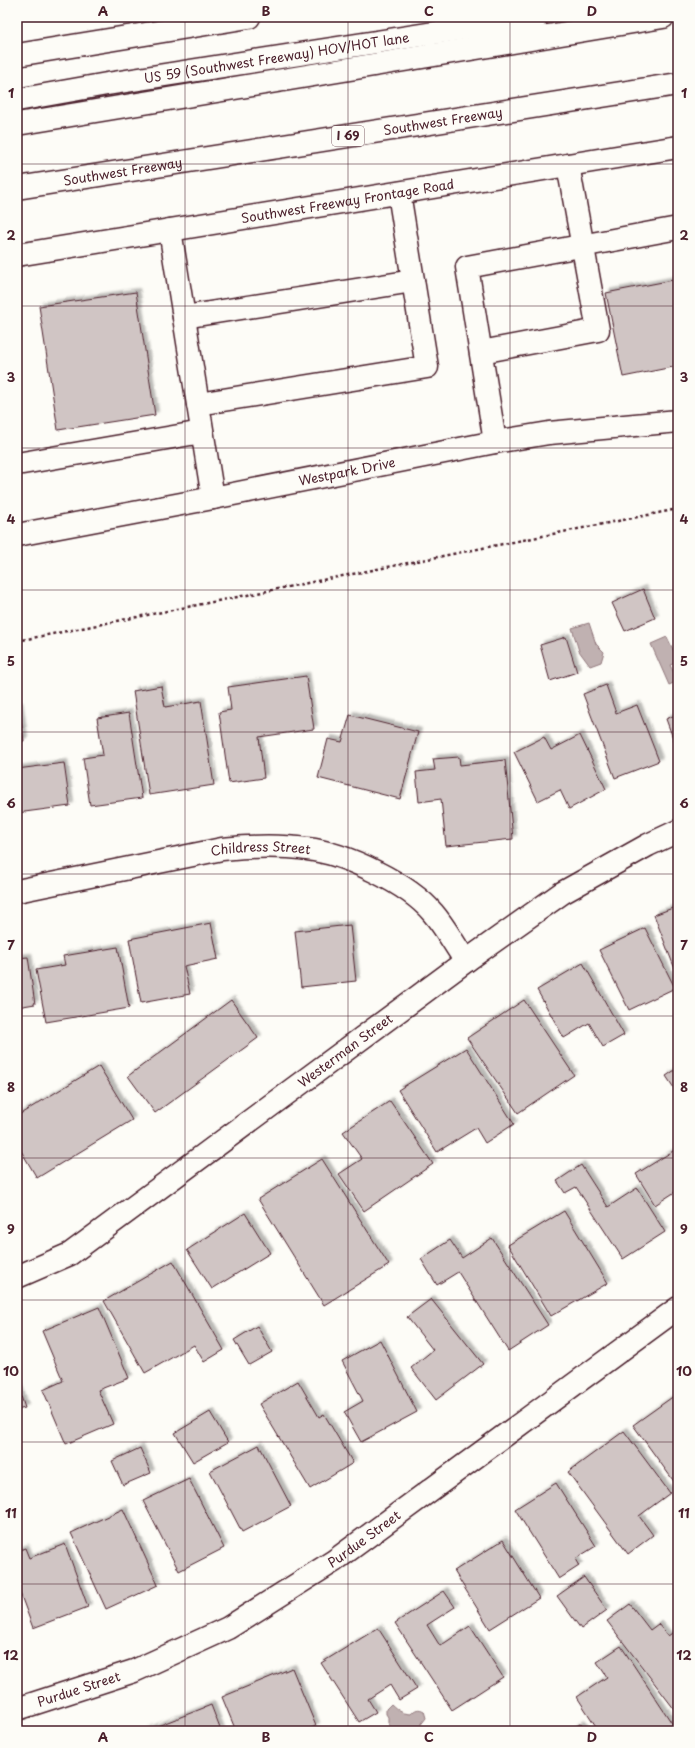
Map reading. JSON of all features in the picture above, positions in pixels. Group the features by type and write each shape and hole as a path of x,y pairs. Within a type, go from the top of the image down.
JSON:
{"main road":[{"path":"17,55 249,17"},
{"name":"US 59 (Southwest Freeway) HOV/HOT lane","path":"17,100 108,84 537,17"},
{"path":"17,124 663,17"},
{"name":"Southwest Freeway","path":"17,188 678,84"},
{"name":"Southwest Freeway Frontage Road","path":"17,256 678,147"},
{"path":"481,352 598,330 568,165"},
{"path":"198,404 427,367 399,193"},
{"path":"495,442 467,267 678,228"},
{"path":"170,230 213,498"},
{"path":"184,317 413,281"},
{"name":"Westpark Drive","path":"17,535 495,442 549,433 678,421"},
{"path":"17,464 202,432"},
{"name":"Westerman Street","path":"17,1277 70,1254 466,961 562,893 648,845 678,831"},
{"name":"Childress Street","path":"17,891 222,849 253,846 309,849 332,854 378,873 407,889 433,913 466,961"},
{"name":"Purdue Street","path":"17,1710 45,1702 134,1670 228,1628 334,1561 678,1308"}],"path":[{"path":"17,640 678,509"}],"shaded area":[{"path":"589,623 596,644 604,652 601,662 590,666 579,651 572,628"},
{"path":"667,637 678,660 678,662 670,665 678,681 669,685 651,644"},
{"path":"391,1704 404,1713 411,1714 419,1709 422,1710 424,1711 426,1718 416,1731 407,1731 402,1728 392,1728 388,1723 388,1717 386,1714 386,1709"}],"building":[{"path":"678,279 678,366 623,377 606,293"},
{"path":"136,292 155,415 58,430 39,306"},
{"path":"643,589 655,618 625,631 612,603"},
{"path":"566,637 577,672 550,681 540,645"},
{"path":"306,676 314,729 259,737 264,778 229,783 219,712 231,710 228,687"},
{"path":"606,685 616,713 637,705 659,761 615,778 583,694"},
{"path":"161,686 165,707 201,701 214,785 149,795 133,691"},
{"path":"17,706 19,706 24,741 17,742"},
{"path":"129,713 142,798 90,805 83,758 103,755 97,718"},
{"path":"678,714 678,752 666,719"},
{"path":"350,715 418,732 400,799 318,778 328,739 342,742"},
{"path":"580,735 606,789 569,809 560,790 538,801 514,752 544,737 551,750"},
{"path":"459,757 460,765 505,760 513,839 446,846 441,799 419,802 416,772 435,770 433,759"},
{"path":"64,763 70,806 17,813 17,769"},
{"path":"678,906 678,977 654,915"},
{"path":"211,923 218,959 184,966 190,994 141,1003 129,939"},
{"path":"350,925 356,981 301,987 295,931"},
{"path":"645,928 675,988 629,1010 599,950"},
{"path":"118,947 129,1008 46,1022 36,970 65,965 63,956"},
{"path":"28,957 35,1004 17,1007 17,958"},
{"path":"583,963 624,1035 603,1047 589,1023 564,1038 537,990"},
{"path":"231,1000 258,1038 155,1113 128,1076"},
{"path":"524,1000 574,1075 518,1113 467,1038"},
{"path":"466,1048 514,1124 485,1143 476,1128 437,1152 398,1090"},
{"path":"99,1066 132,1120 37,1178 17,1144 17,1116"},
{"path":"678,1068 678,1094 666,1076"},
{"path":"390,1101 433,1164 364,1211 339,1174 362,1159 343,1132"},
{"path":"678,1148 678,1197 675,1192 655,1205 636,1174"},
{"path":"322,1159 389,1265 324,1305 258,1199"},
{"path":"581,1165 608,1207 637,1188 665,1232 623,1259 576,1187 565,1193 557,1181"},
{"path":"564,1211 608,1283 551,1316 508,1245"},
{"path":"245,1213 270,1253 212,1289 187,1250"},
{"path":"492,1238 548,1325 508,1351 458,1272 437,1285 421,1259 450,1240 462,1258"},
{"path":"173,1261 224,1350 204,1362 194,1345 145,1373 104,1301"},
{"path":"431,1299 483,1364 436,1400 411,1368 433,1350 407,1317"},
{"path":"99,1307 129,1378 98,1390 113,1424 66,1444 43,1390 63,1381 42,1331"},
{"path":"257,1326 272,1352 249,1365 234,1340"},
{"path":"380,1340 417,1412 361,1442 344,1412 363,1401 342,1361"},
{"path":"298,1381 319,1417 324,1414 353,1463 310,1489 259,1404"},
{"path":"17,1384 25,1408 17,1410"},
{"path":"678,1393 678,1487 633,1425"},
{"path":"210,1412 228,1442 193,1462 175,1433"},
{"path":"624,1431 670,1493 639,1516 653,1535 628,1554 568,1472"},
{"path":"259,1445 291,1506 242,1532 210,1471"},
{"path":"140,1448 151,1473 123,1485 112,1461"},
{"path":"189,1479 224,1548 179,1571 143,1501"},
{"path":"556,1483 596,1546 575,1559 579,1566 559,1579 515,1509"},
{"path":"123,1509 158,1585 106,1609 71,1533"},
{"path":"503,1540 539,1598 490,1629 454,1571"},
{"path":"65,1544 88,1607 33,1628 17,1585 17,1551 25,1548 29,1558"},
{"path":"584,1577 607,1610 581,1629 557,1596"},
{"path":"444,1591 455,1607 427,1625 440,1646 470,1626 503,1677 452,1710 395,1623"},
{"path":"630,1604 650,1630 658,1624 668,1636 678,1629 678,1714 607,1621"},
{"path":"378,1628 417,1689 399,1700 390,1685 368,1699 376,1712 359,1722 321,1663"},
{"path":"621,1646 677,1731 599,1731 577,1697 607,1677 597,1662"},
{"path":"292,1668 316,1726 304,1731 236,1731 222,1697"},
{"path":"211,1705 221,1731 145,1731"},
{"path":"581,1723 587,1731 571,1731"}]}
